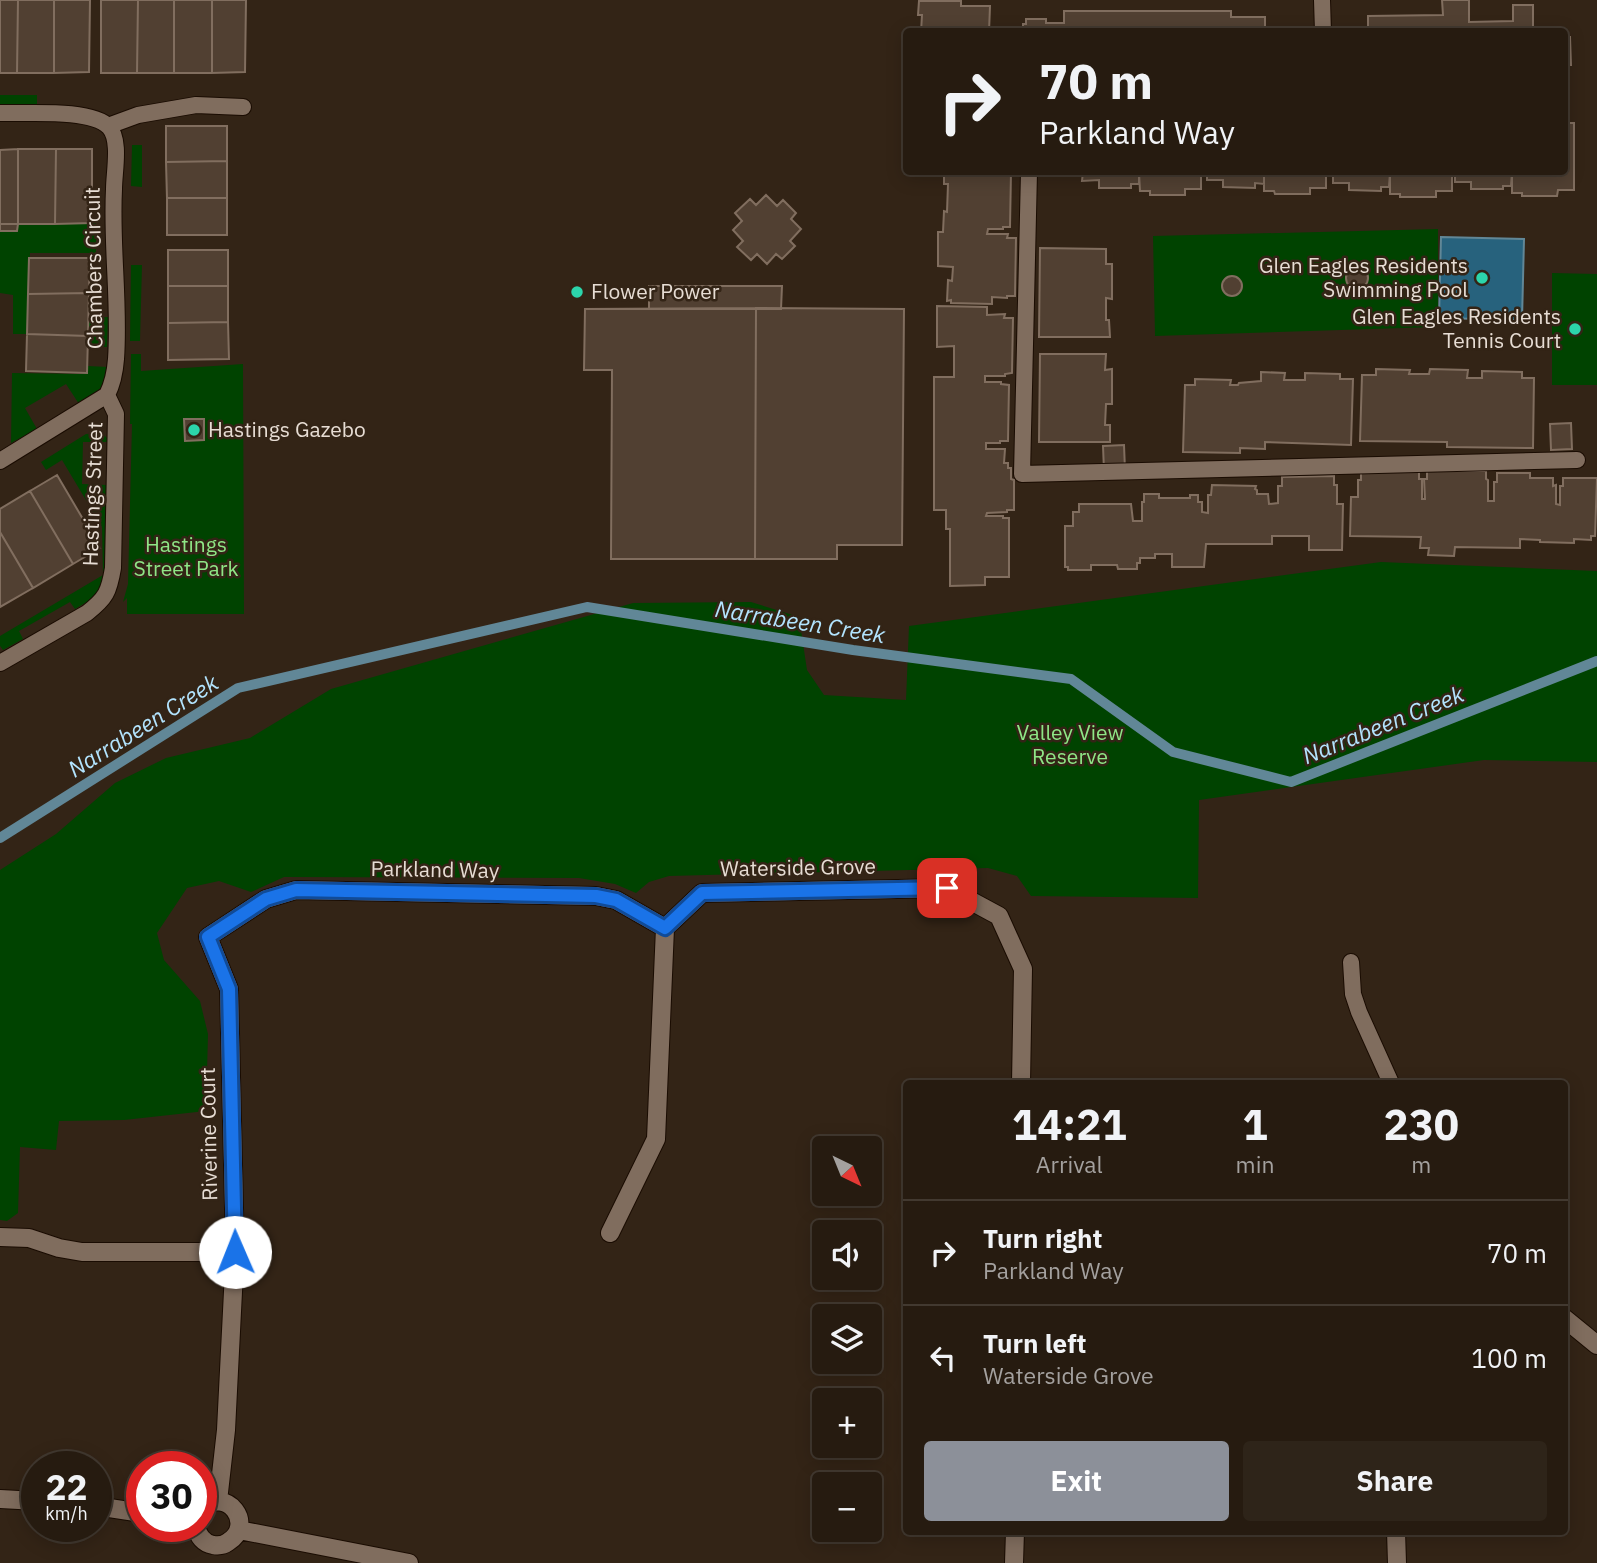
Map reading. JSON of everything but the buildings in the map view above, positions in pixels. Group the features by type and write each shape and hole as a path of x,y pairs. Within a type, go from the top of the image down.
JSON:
{"street":[{"name":"Waterside Grove","path":"665,928 702,893 947,888 999,916 1023,969 1021,1080"},
{"name":"Parkland Way","path":"208,937 266,899 296,890 596,896 616,900 665,928"},
{"path":"610,1233 656,1139 665,928"},
{"name":"Riverine Court","path":"208,937 229,989 235,1252 226,1430 218,1501"},
{"path":"0,1237 29,1238 82,1252 235,1252"},
{"path":"1568,1321 1597,1345"},
{"path":"0,1499 21,1500"},
{"path":"215,1555 234,1538 239,1530 240,1520 229,1503 218,1501"},
{"path":"239,1530 409,1563"},
{"path":"1014,1563 1015,1535"},
{"path":"1396,1535 1397,1563"}],"lane":[{"path":"1322,0 1323,28"},
{"path":"0,113 81,115 102,121 108,126 138,115 196,105 243,107"},
{"name":"Chambers Circuit","path":"107,395 114,382 117,346 113,195 116,144 108,126"},
{"path":"1029,175 1022,474 1577,460"},
{"path":"0,461 107,395"},
{"name":"Hastings Street","path":"0,663 87,612 100,603 109,590 113,568 116,414 107,395"},
{"path":"1351,962 1353,994 1390,1080"}],"green space":[{"path":"0,95 37,95 37,105 0,105"},
{"path":"132,145 142,145 142,187 131,186"},
{"path":"96,223 96,253 30,253 27,334 13,334 13,295 0,293 0,231 17,231 18,224"},
{"path":"1438,229 1438,319 1435,327 1155,336 1153,236"},
{"path":"131,265 142,265 140,341 130,341"},
{"name":"Glen Eagles Residents Tennis Court","path":"1552,273 1597,274 1597,385 1552,385"},
{"path":"108,317 107,347 88,347 89,318"},
{"name":"Hastings Street Park","path":"131,354 141,354 141,371 243,364 244,614 127,614 127,598 123,602 128,584"},
{"path":"87,366 109,367 99,390 79,404 66,384 25,408 37,429 11,443 12,373 81,374 87,373"},
{"path":"99,433 107,438 108,442 83,442 82,484 106,485 105,585 97,596 75,609 70,602 19,631 23,639 3,650 0,636 103,575 102,527 62,460 46,470 41,462 86,434"},
{"name":"Valley View Reserve","path":"1381,562 1597,571 1597,762 1484,760 1199,800 1198,898 1031,896 1017,876 988,868 669,876 649,882 636,893 615,884 579,878 284,877 251,892 219,881 187,888 157,933 164,960 200,1001 208,1034 206,1111 124,1120 59,1121 56,1150 20,1147 18,1213 7,1221 0,1220 0,870 56,834 115,783 166,758 250,738 331,689 633,603 751,602 799,617 807,670 824,695 906,700 909,626"}],"water":[{"name":"Glen Eagles Residents Swimming Pool","path":"1441,237 1524,239 1522,320 1439,318"}],"waterway":[{"name":"Narrabeen Creek","path":"0,838 238,688 587,607 853,650 1071,679 1173,752 1291,782 1597,661"}],"place":[{"name":"Glen Eagles Residents Swimming Pool","path":"1482,278"},
{"name":"Flower Power","path":"577,292"},
{"name":"Glen Eagles Residents Tennis Court","path":"1575,329"},
{"name":"Hastings Gazebo","path":"194,430"}],"route":[{"path":"235,1252 229,989 208,937 266,899 296,890 596,896 616,900 665,928 702,893 947,888"}]}
